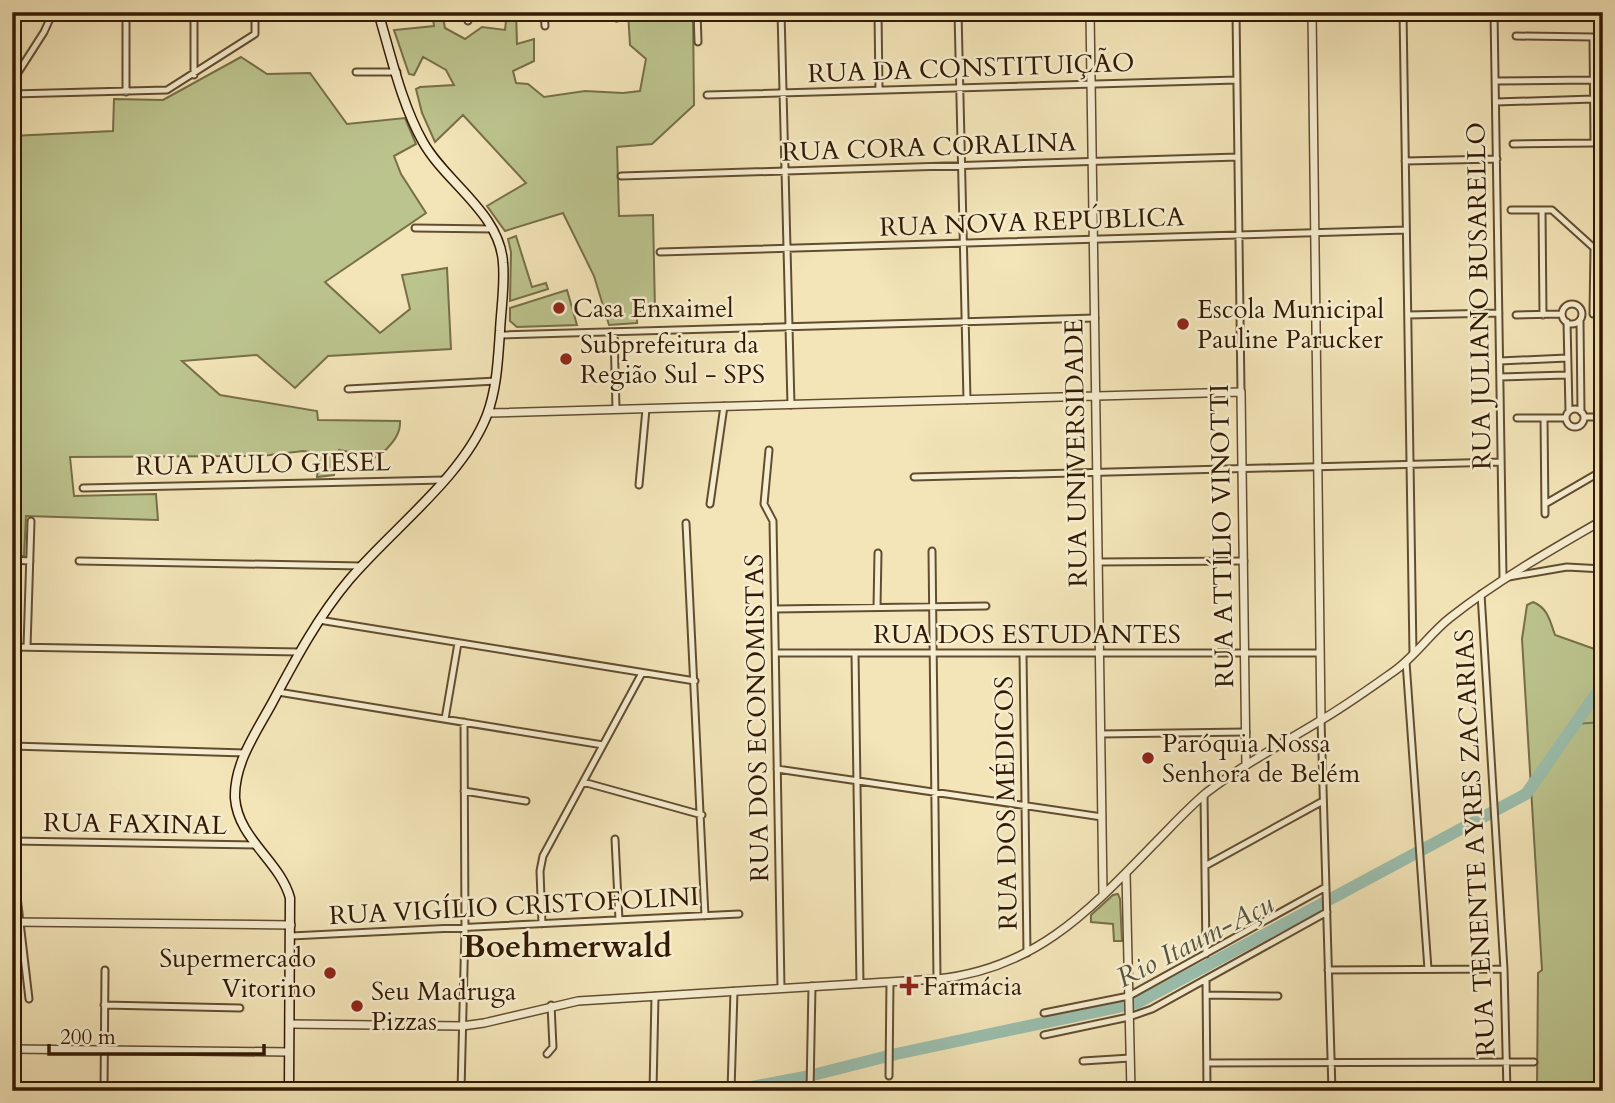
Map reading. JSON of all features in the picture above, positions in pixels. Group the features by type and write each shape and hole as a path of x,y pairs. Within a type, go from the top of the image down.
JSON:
{"main road":[{"path":"289,1091 291,925 288,891 244,828 236,801 237,778 245,752 319,620 362,566 444,480 472,443 488,413 496,381 503,261 501,249 493,229 429,152 415,128 378,12"}],"street":[{"path":"12,82 44,32 53,12"},
{"path":"126,12 126,92"},
{"path":"194,12 194,75"},
{"path":"12,94 167,90 255,34 255,12"},
{"path":"467,12 468,22"},
{"path":"544,12 545,26"},
{"path":"697,12 698,42"},
{"path":"780,12 791,405"},
{"path":"877,12 879,90"},
{"path":"958,12 967,400"},
{"name":"RUA UNIVERSIDADE","path":"1090,12 1103,894"},
{"name":"RUA ATTÍLIO VINOTTI","path":"1236,12 1247,765"},
{"path":"1312,12 1321,720 1332,1091"},
{"path":"1403,12 1413,654"},
{"name":"RUA JULIANO BUSARELLO","path":"1494,12 1503,578"},
{"path":"1513,144 1594,143 1592,37 1516,36"},
{"path":"356,72 397,72"},
{"name":"RUA DA CONSTITUIÇÃO","path":"707,95 1237,80"},
{"path":"1495,82 1593,80"},
{"path":"1496,102 1594,99"},
{"name":"RUA CORA CORALINA","path":"621,176 1238,158"},
{"path":"1405,161 1497,159"},
{"path":"1511,210 1552,210 1594,248 1593,314"},
{"path":"1542,210 1543,315"},
{"path":"415,228 493,229"},
{"name":"RUA NOVA REPÚBLICA","path":"660,252 1406,230"},
{"path":"1572,304 1578,306 1581,317 1583,414 1582,423 1577,427 1568,424 1566,418 1569,411 1567,322 1562,314 1566,306 1572,304"},
{"path":"1408,315 1499,313"},
{"path":"1567,322 1573,324 1581,317 1603,313"},
{"path":"1516,315 1562,314"},
{"path":"499,335 1095,318"},
{"path":"614,331 616,410"},
{"path":"1500,360 1567,358"},
{"path":"1500,377 1567,375"},
{"path":"348,389 496,381"},
{"path":"488,413 1241,392"},
{"path":"710,504 724,407"},
{"path":"639,485 646,409"},
{"path":"1545,504 1600,472 1602,417 1583,414 1576,409 1569,411"},
{"path":"1517,418 1566,418"},
{"path":"1544,418 1545,514"},
{"name":"RUA DOS ECONOMISTAS","path":"769,450 764,504 773,520 781,988"},
{"path":"914,477 1501,462"},
{"name":"RUA PAULO GIESEL","path":"83,488 444,480"},
{"path":"290,1024 462,1026 578,1001 937,979 980,971 1027,953 1056,936 1126,873 1204,795 1406,662 1439,626 1503,578 1603,520"},
{"path":"27,647 31,521"},
{"path":"686,523 705,916"},
{"path":"932,551 937,979"},
{"path":"877,607 878,553"},
{"path":"12,560 30,561"},
{"path":"79,561 362,566"},
{"path":"1098,562 1244,561"},
{"path":"1503,578 1567,567 1603,569"},
{"name":"RUA TENENTE AYRES ZACARIAS","path":"1481,594 1504,969 1507,1091"},
{"path":"775,608 986,606"},
{"path":"319,620 695,681"},
{"path":"445,719 458,643"},
{"path":"12,647 300,652"},
{"name":"RUA DOS ESTUDANTES","path":"776,653 1320,653"},
{"path":"855,653 860,984"},
{"name":"RUA DOS MÉDICOS","path":"1023,653 1027,953"},
{"path":"1406,662 1428,969"},
{"path":"542,924 541,861 642,673"},
{"path":"278,692 603,745"},
{"path":"461,1091 465,927 464,722"},
{"path":"1101,734 1246,732"},
{"path":"12,746 245,752"},
{"path":"778,769 1102,817"},
{"path":"583,782 702,815"},
{"path":"464,791 526,801"},
{"path":"1204,795 1206,954"},
{"path":"1205,866 1324,801"},
{"path":"615,839 619,920"},
{"name":"RUA FAXINAL","path":"12,841 256,845"},
{"path":"12,855 16,922 29,999"},
{"path":"1126,873 1131,1091"},
{"path":"1044,1013 1129,998 1326,887"},
{"path":"1044,1035 1152,1009 1327,909"},
{"name":"RUA VIGÍLIO CRISTOFOLINI","path":"291,936 739,914"},
{"path":"16,922 291,925"},
{"path":"1328,970 1504,969"},
{"path":"104,970 104,1091"},
{"path":"1206,980 1207,1091"},
{"path":"889,1076 890,982"},
{"path":"810,1091 813,986"},
{"path":"731,1088 734,991"},
{"path":"1206,995 1278,996"},
{"path":"653,1091 656,996"},
{"path":"104,1005 240,1008"},
{"path":"547,1054 553,1046 551,1005"},
{"path":"12,1049 289,1052"},
{"path":"1083,1060 1130,1058"},
{"path":"1207,1063 1534,1062"}],"green space":[{"path":"432,12 442,12 445,28 465,39 482,27 505,30 507,12 516,12 517,44 534,39 534,61 513,71 516,83 528,84 544,97 585,91 640,91 646,59 630,45 628,12 693,12 694,105 652,144 617,147 619,216 653,215 655,311 637,311 637,323 609,325 594,276 563,213 505,231 487,206 526,183 463,115 435,142 422,113 416,89 454,85 446,70 423,57 414,75 409,74 394,30 434,26"},
{"path":"241,57 267,74 310,73 347,124 405,118 416,144 394,156 401,174 426,213 325,282 380,333 410,309 402,275 447,268 451,349 328,356 295,388 257,355 182,361 220,395 317,411 318,420 400,421 400,427 393,441 378,458 339,450 334,475 317,477 319,453 303,451 262,456 70,457 74,496 156,494 158,520 26,516 24,556 12,556 12,136 113,131 114,99 163,100"},
{"path":"516,236 532,287 546,283 548,289 510,301 511,252 508,239"},
{"path":"567,290 577,325 517,327 510,321 510,308"},
{"path":"1533,602 1545,611 1555,635 1603,652 1603,1091 1537,1091 1538,973 1542,970 1522,639 1527,605"},
{"path":"1118,894 1122,941 1114,941 1113,924 1091,922 1091,915 1113,895"}],"waterway":[{"name":"Rio Itaum-Açu","path":"730,1091 805,1077 896,1054 1137,1003 1526,794 1603,684"},
{"path":"1575,724 1603,722"}],"place":[{"name":"Casa Enxaimel","path":"559,308"},
{"name":"Escola Municipal Pauline Parucker","path":"1183,324"},
{"name":"Subprefeitura da Região Sul - SPS","path":"566,359"},
{"name":"Paróquia Nossa Senhora de Belém","path":"1148,758"},
{"name":"Supermercado Vitorino","path":"330,973"},
{"name":"Farmácia","path":"909,986"},
{"name":"Seu Madruga Pizzas","path":"357,1006"}],"district":[{"name":"Boehmerwald","path":"567,946"}]}
